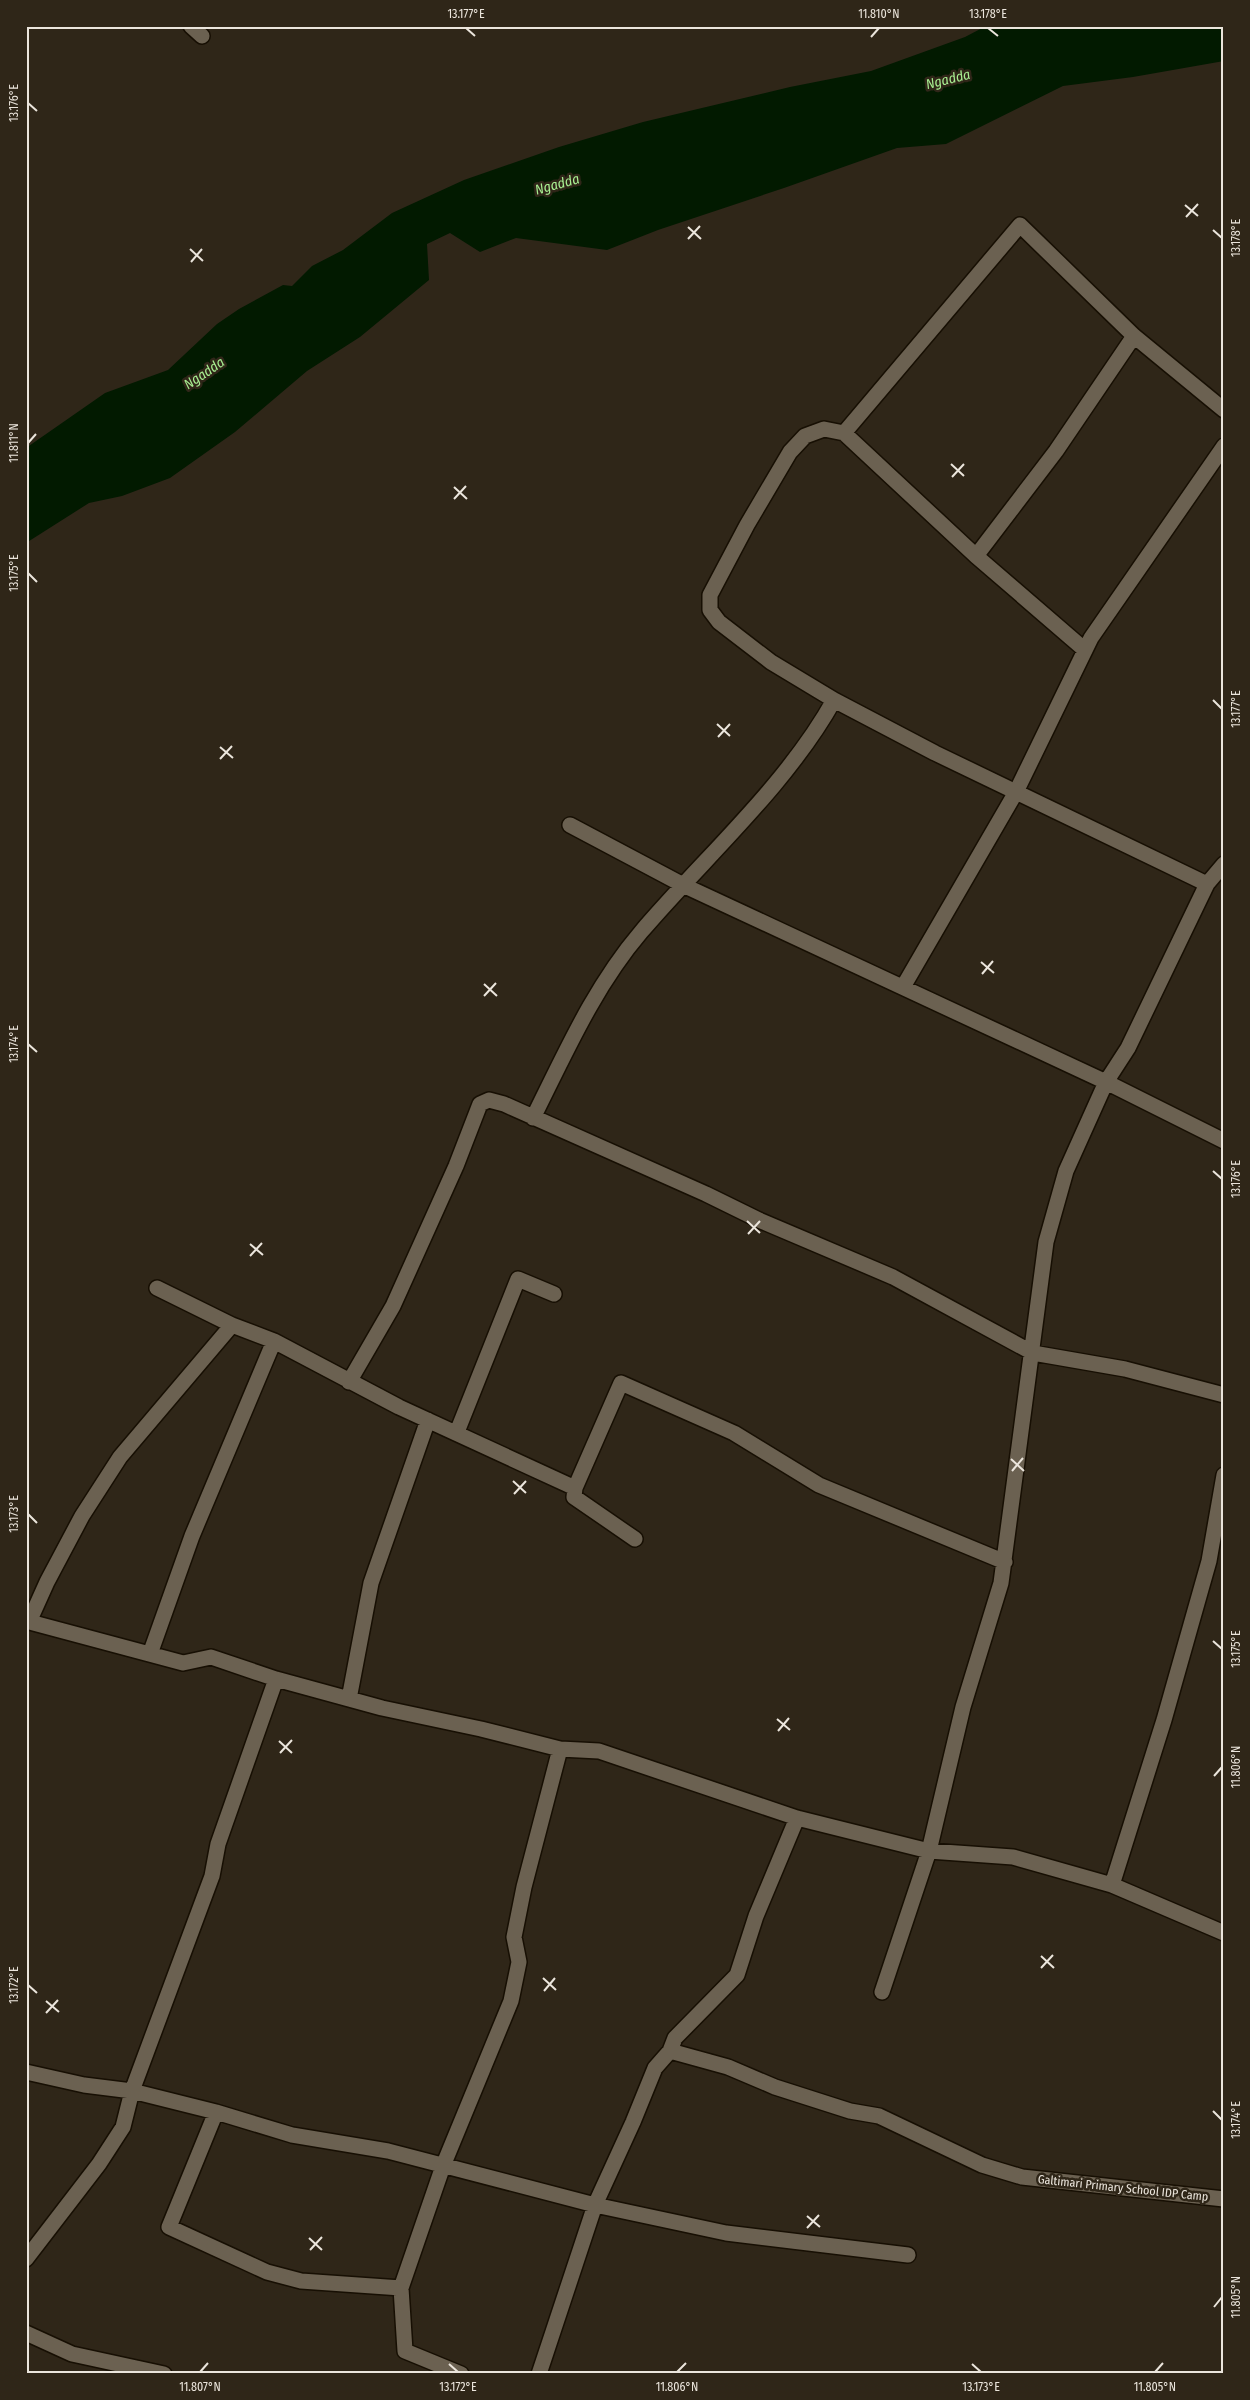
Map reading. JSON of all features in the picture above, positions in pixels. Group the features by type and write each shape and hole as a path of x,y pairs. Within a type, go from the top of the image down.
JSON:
{"street":[{"path":"844,432 1020,225 1134,336 1224,410"},
{"path":"976,556 1056,451 1134,336"},
{"path":"1085,650 976,556 844,432 824,429 805,436 790,452 746,525 710,595 710,610 719,622 771,662 834,700 935,753 1207,884"},
{"path":"903,986 1016,792 1085,650 1129,580 1224,446"},
{"path":"533,1118 591,1002 640,933 685,886 816,733 834,700"},
{"path":"570,824 685,886 1106,1082 1224,1141"},
{"path":"882,1992 929,1850 963,1707 1001,1583 1033,1353 1046,1242 1066,1171 1106,1082 1128,1048 1207,884 1224,864"},
{"path":"349,1382 393,1306 456,1166 480,1104 489,1100 504,1104 706,1194 759,1220 893,1277 1033,1353 1125,1369 1224,1395"},
{"path":"457,1432 518,1279 554,1294"},
{"path":"157,1288 232,1325 274,1341 349,1382 574,1488"},
{"path":"232,1325 120,1457 82,1516 28,1622 183,1663 211,1657 276,1680 560,1749 599,1751 797,1818 929,1850 1013,1857 1112,1885 1224,1933"},
{"path":"150,1654 200,1518 274,1341"},
{"path":"635,1540 574,1497 574,1488 621,1383 734,1433 819,1485 1005,1562"},
{"path":"349,1699 371,1583 428,1420"},
{"path":"1112,1885 1164,1720 1209,1560 1224,1475"},
{"path":"26,2259 99,2164 123,2126 132,2092 212,1876 218,1844 276,1680"},
{"path":"461,2374 405,2351 401,2288 443,2166 511,2001 519,1962 514,1937 560,1749"},
{"path":"538,2374 595,2205 634,2122 655,2068 670,2051 674,2038 737,1975 756,1916 797,1818"},
{"name":"Galtimari Primary School IDP Camp","path":"670,2051 728,2067 775,2087 841,2108 878,2116 982,2165 1022,2177 1224,2199"},
{"path":"26,2072 84,2085 132,2092 216,2112 292,2135 388,2152 595,2205 726,2233 908,2255"},
{"path":"216,2112 169,2227 268,2272 301,2281 401,2288"},
{"path":"26,2333 72,2354 164,2374"}],"water":[{"name":"Ngadda","path":"986,26 1224,26 1224,61 1133,77 1063,86 946,144 897,148 658,230 607,250 516,238 480,252 450,233 427,244 429,280 360,337 307,371 235,432 170,478 122,496 89,503 26,543 26,448 105,393 168,370 217,324 239,309 283,285 292,286 312,266 343,250 392,213 464,180 559,147 643,122 790,87 871,71 965,37"}]}
